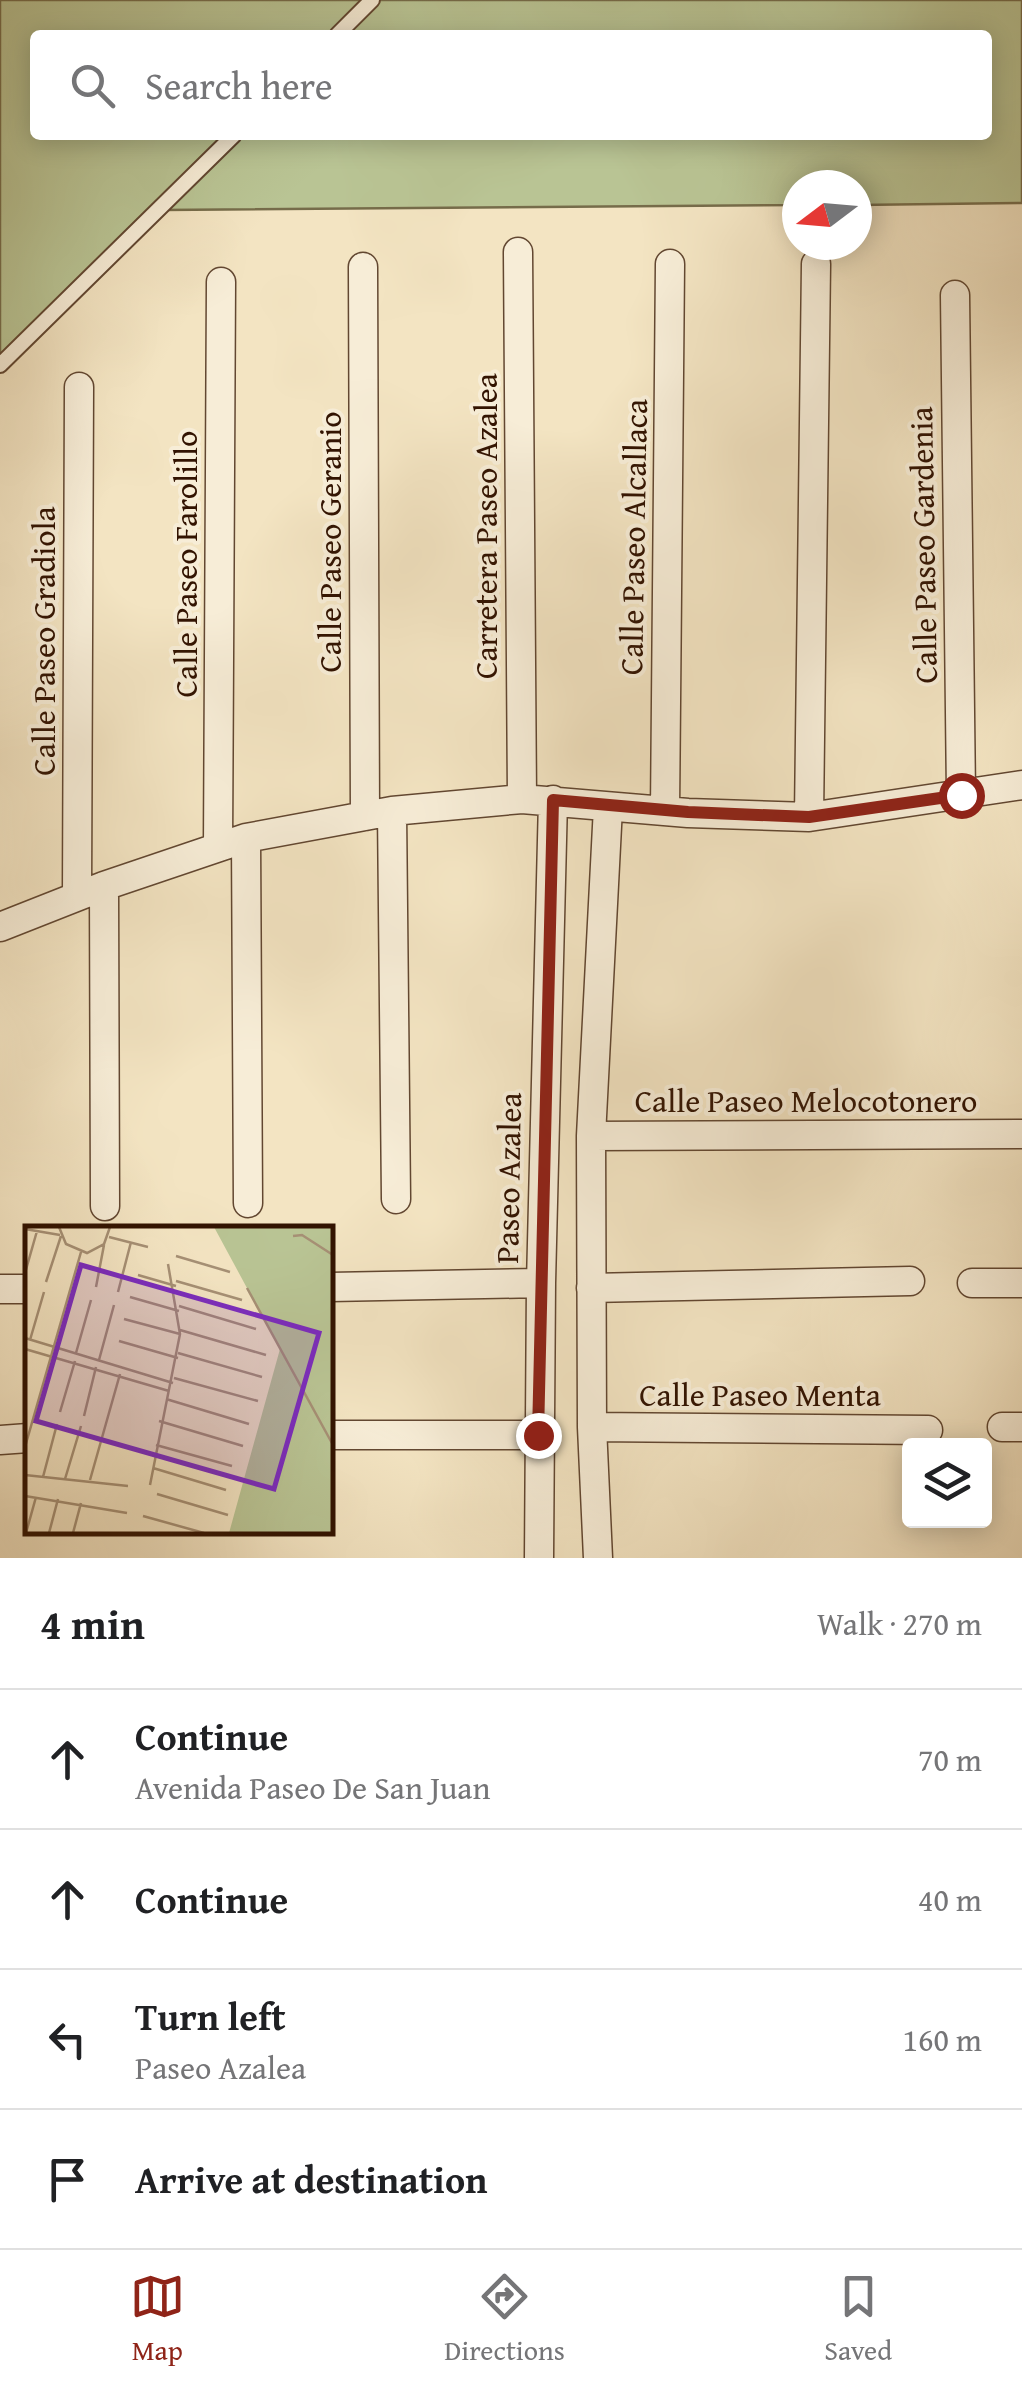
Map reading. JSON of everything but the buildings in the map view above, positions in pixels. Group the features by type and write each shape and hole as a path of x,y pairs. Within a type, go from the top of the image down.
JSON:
{"street":[{"name":"Carretera Paseo Azalea","path":"518,252 522,799"},
{"name":"Calle Paseo Alcallaca","path":"670,264 677,812"},
{"path":"809,817 816,264"},
{"name":"Calle Paseo Geranio","path":"364,267 378,814 396,1199"},
{"name":"Calle Paseo Farolillo","path":"218,847 221,282"},
{"name":"Calle Paseo Gardenia","path":"956,295 961,795"},
{"name":"Calle Paseo Gradiola","path":"77,896 79,387"},
{"path":"0,927 104,886 246,838 378,814 522,799 677,812 809,817 1022,785"},
{"name":"Paseo Azalea","path":"539,1558 538,1435 553,800"},
{"path":"598,1558 592,1427 591,1136 608,806"},
{"path":"246,838 248,1203"},
{"path":"104,886 105,1206"},
{"name":"Calle Paseo Melocotonero","path":"591,1136 1022,1134"},
{"path":"591,1288 910,1281"},
{"path":"332,1286 541,1283"},
{"path":"972,1283 1022,1284"},
{"path":"0,1290 25,1289"},
{"name":"Calle Paseo Menta","path":"592,1427 928,1430"},
{"path":"332,1435 538,1435"},
{"path":"0,1440 25,1438"}],"lane":[{"path":"341,30 372,0"},
{"path":"0,365 229,140"}],"green space":[{"path":"0,0 1022,0 1022,203 872,205 872,170 782,170 782,205 163,210 0,370"}],"route":[{"path":"538,1435 553,800 688,812 809,817 961,795"}]}
